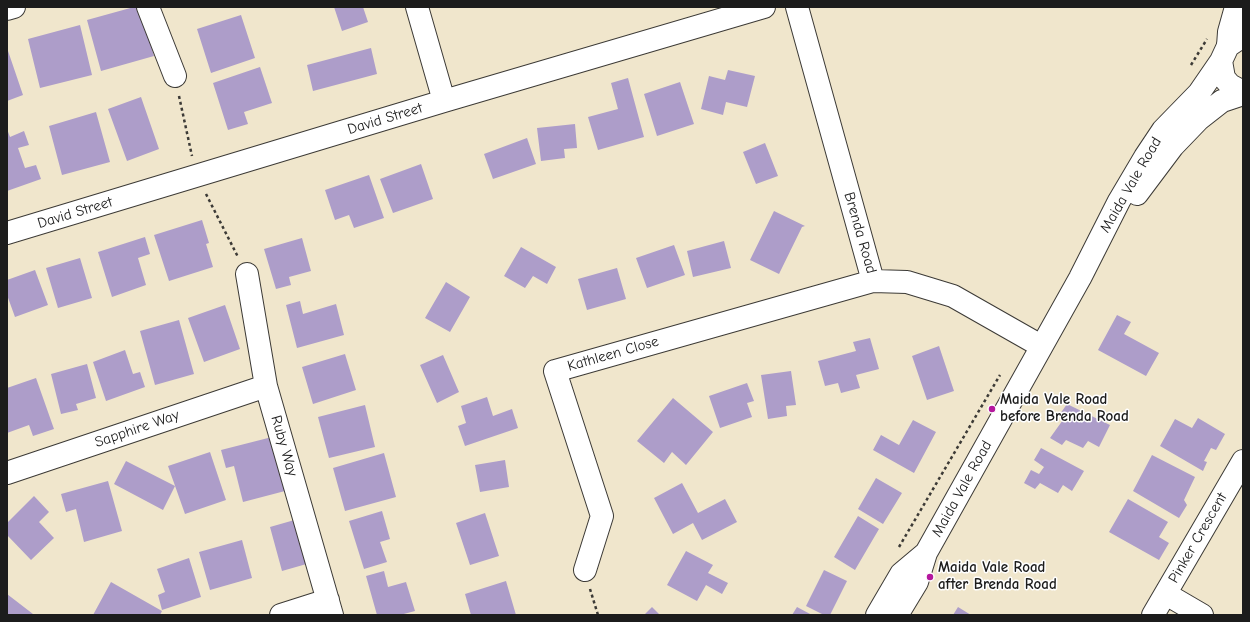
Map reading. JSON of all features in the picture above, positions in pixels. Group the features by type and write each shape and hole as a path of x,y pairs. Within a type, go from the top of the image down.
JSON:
{"street":[{"path":"7,9 14,7"},
{"path":"148,7 175,76"},
{"path":"417,7 444,101"},
{"name":"David Street","path":"7,233 444,101 764,7"},
{"name":"Brenda Road","path":"797,7 873,281 907,282 953,296 1041,346"},
{"path":"1236,7 1228,32 1231,48 1224,78 1230,85 1243,93"},
{"name":"Maida Vale Road","path":"897,615 917,582 926,553 1080,278 1119,201 1144,156 1163,130 1199,93 1231,48"},
{"name":"Maida Vale Road","path":"1080,278 1133,199 1173,146 1214,107 1222,101 1243,93"},
{"name":"Ruby Way","path":"247,274 266,386 330,608"},
{"name":"Kathleen Close","path":"584,570 602,516 555,370 873,281"},
{"name":"Sapphire Way","path":"7,473 266,386"},
{"name":"Pinker Crescent","path":"1153,615 1243,461"},
{"name":"Maida Vale Road","path":"877,615 901,574 926,553"},
{"path":"1166,594 1202,615"},
{"path":"281,615 330,608"}],"path":[{"path":"1190,67 1209,34"},
{"path":"584,570 598,615"}],"building":[{"path":"134,7 140,7 154,56 101,71 87,20"},
{"path":"334,7 363,7 368,22 342,31"},
{"path":"241,15 255,58 211,73 197,29"},
{"path":"80,25 92,75 40,88 28,39"},
{"path":"7,48 23,95 7,101"},
{"path":"371,48 377,74 313,91 307,65"},
{"path":"260,67 272,103 244,112 248,124 228,130 213,83"},
{"path":"728,70 755,76 747,107 726,102 723,115 701,109 709,76 725,80"},
{"path":"628,78 644,137 598,150 588,117 618,109 611,83"},
{"path":"680,82 694,124 657,136 644,94"},
{"path":"141,97 159,149 127,161 108,109"},
{"path":"96,112 110,162 62,175 49,126"},
{"path":"575,124 577,148 564,149 565,158 541,161 537,128"},
{"path":"7,129 10,137 24,131 29,145 18,148 25,168 36,165 41,179 7,191"},
{"path":"527,138 536,164 493,179 484,154"},
{"path":"765,143 778,176 756,184 743,152"},
{"path":"421,164 433,199 393,213 380,179"},
{"path":"369,175 384,218 354,228 349,215 335,220 325,190"},
{"path":"774,211 805,226 802,227 779,274 750,260"},
{"path":"202,220 209,243 206,244 213,267 169,281 154,235"},
{"path":"145,237 150,254 138,258 146,285 112,297 98,252"},
{"path":"302,238 311,271 289,277 291,285 276,289 264,249"},
{"path":"724,241 731,268 693,277 687,251"},
{"path":"674,245 685,275 647,288 636,258"},
{"path":"521,247 556,267 547,284 533,276 525,288 504,276"},
{"path":"80,258 92,298 58,308 46,268"},
{"path":"617,268 626,299 587,310 578,279"},
{"path":"35,270 48,305 15,317 7,295 7,280"},
{"path":"446,282 470,297 450,332 425,318"},
{"path":"300,301 303,314 336,304 344,335 297,348 286,305"},
{"path":"225,305 240,349 204,362 188,318"},
{"path":"1117,315 1131,322 1124,334 1159,353 1146,376 1098,350"},
{"path":"179,320 194,374 155,385 140,331"},
{"path":"870,338 879,369 856,375 860,388 841,393 838,383 825,386 818,361 856,351 853,342"},
{"path":"939,346 954,391 927,400 912,356"},
{"path":"125,350 133,374 140,372 145,387 106,401 93,362"},
{"path":"345,354 356,390 313,404 302,367"},
{"path":"443,355 459,392 437,403 420,365"},
{"path":"87,364 96,398 76,404 78,410 61,414 51,374"},
{"path":"791,371 796,405 786,406 787,416 768,419 761,375"},
{"path":"36,378 54,429 33,436 29,425 7,433 7,388"},
{"path":"747,383 754,401 747,403 752,417 720,428 709,396"},
{"path":"487,397 493,416 512,409 518,428 465,446 458,426 466,423 461,406"},
{"path":"673,398 713,432 686,465 672,452 664,463 637,441"},
{"path":"1067,404 1110,425 1099,447 1088,441 1083,448 1066,440 1062,445 1050,438 1065,417 1060,414"},
{"path":"365,405 375,447 329,458 318,417"},
{"path":"1198,418 1225,434 1216,450 1211,448 1204,461 1207,462 1203,471 1160,446 1175,419 1192,428"},
{"path":"913,420 936,432 914,473 873,450 881,435 899,445"},
{"path":"272,437 285,491 243,502 234,466 226,468 221,450"},
{"path":"1041,448 1084,471 1072,491 1063,485 1058,493 1040,483 1035,489 1024,483 1031,470 1039,474 1044,467 1034,460"},
{"path":"210,452 226,500 185,514 168,466"},
{"path":"384,453 396,497 345,511 333,468"},
{"path":"1152,455 1195,477 1184,500 1187,505 1179,518 1133,491"},
{"path":"505,460 509,487 480,492 475,465"},
{"path":"126,461 175,486 163,510 114,484"},
{"path":"876,478 902,493 883,524 858,509"},
{"path":"108,481 122,531 84,542 76,509 66,512 61,494"},
{"path":"682,483 698,513 725,499 737,522 702,540 693,523 673,534 654,498"},
{"path":"34,496 49,512 39,522 54,538 31,560 7,535 7,523"},
{"path":"1128,499 1168,522 1159,537 1169,543 1159,560 1109,532"},
{"path":"382,511 390,539 380,542 387,562 364,569 349,521"},
{"path":"485,513 499,556 470,565 456,523"},
{"path":"858,516 879,529 855,570 834,557"},
{"path":"298,519 310,563 282,571 270,527"},
{"path":"242,540 252,578 210,590 199,552"},
{"path":"686,551 713,565 708,573 728,583 722,594 706,585 697,601 667,585"},
{"path":"189,558 201,597 162,610 158,595 165,592 157,569"},
{"path":"824,570 847,581 830,615 824,615 806,606"},
{"path":"384,571 388,587 406,582 415,611 400,615 377,615 366,576"},
{"path":"506,581 516,615 471,615 465,594"},
{"path":"111,582 162,611 160,615 93,615"},
{"path":"7,594 33,614 7,615"},
{"path":"652,607 660,615 644,615"},
{"path":"797,607 812,615 792,615"},
{"path":"958,607 971,615 953,615"}],"place":[{"name":"Maida Vale Road before Brenda Road","path":"992,409"},
{"name":"Maida Vale Road after Brenda Road","path":"930,577"}]}
